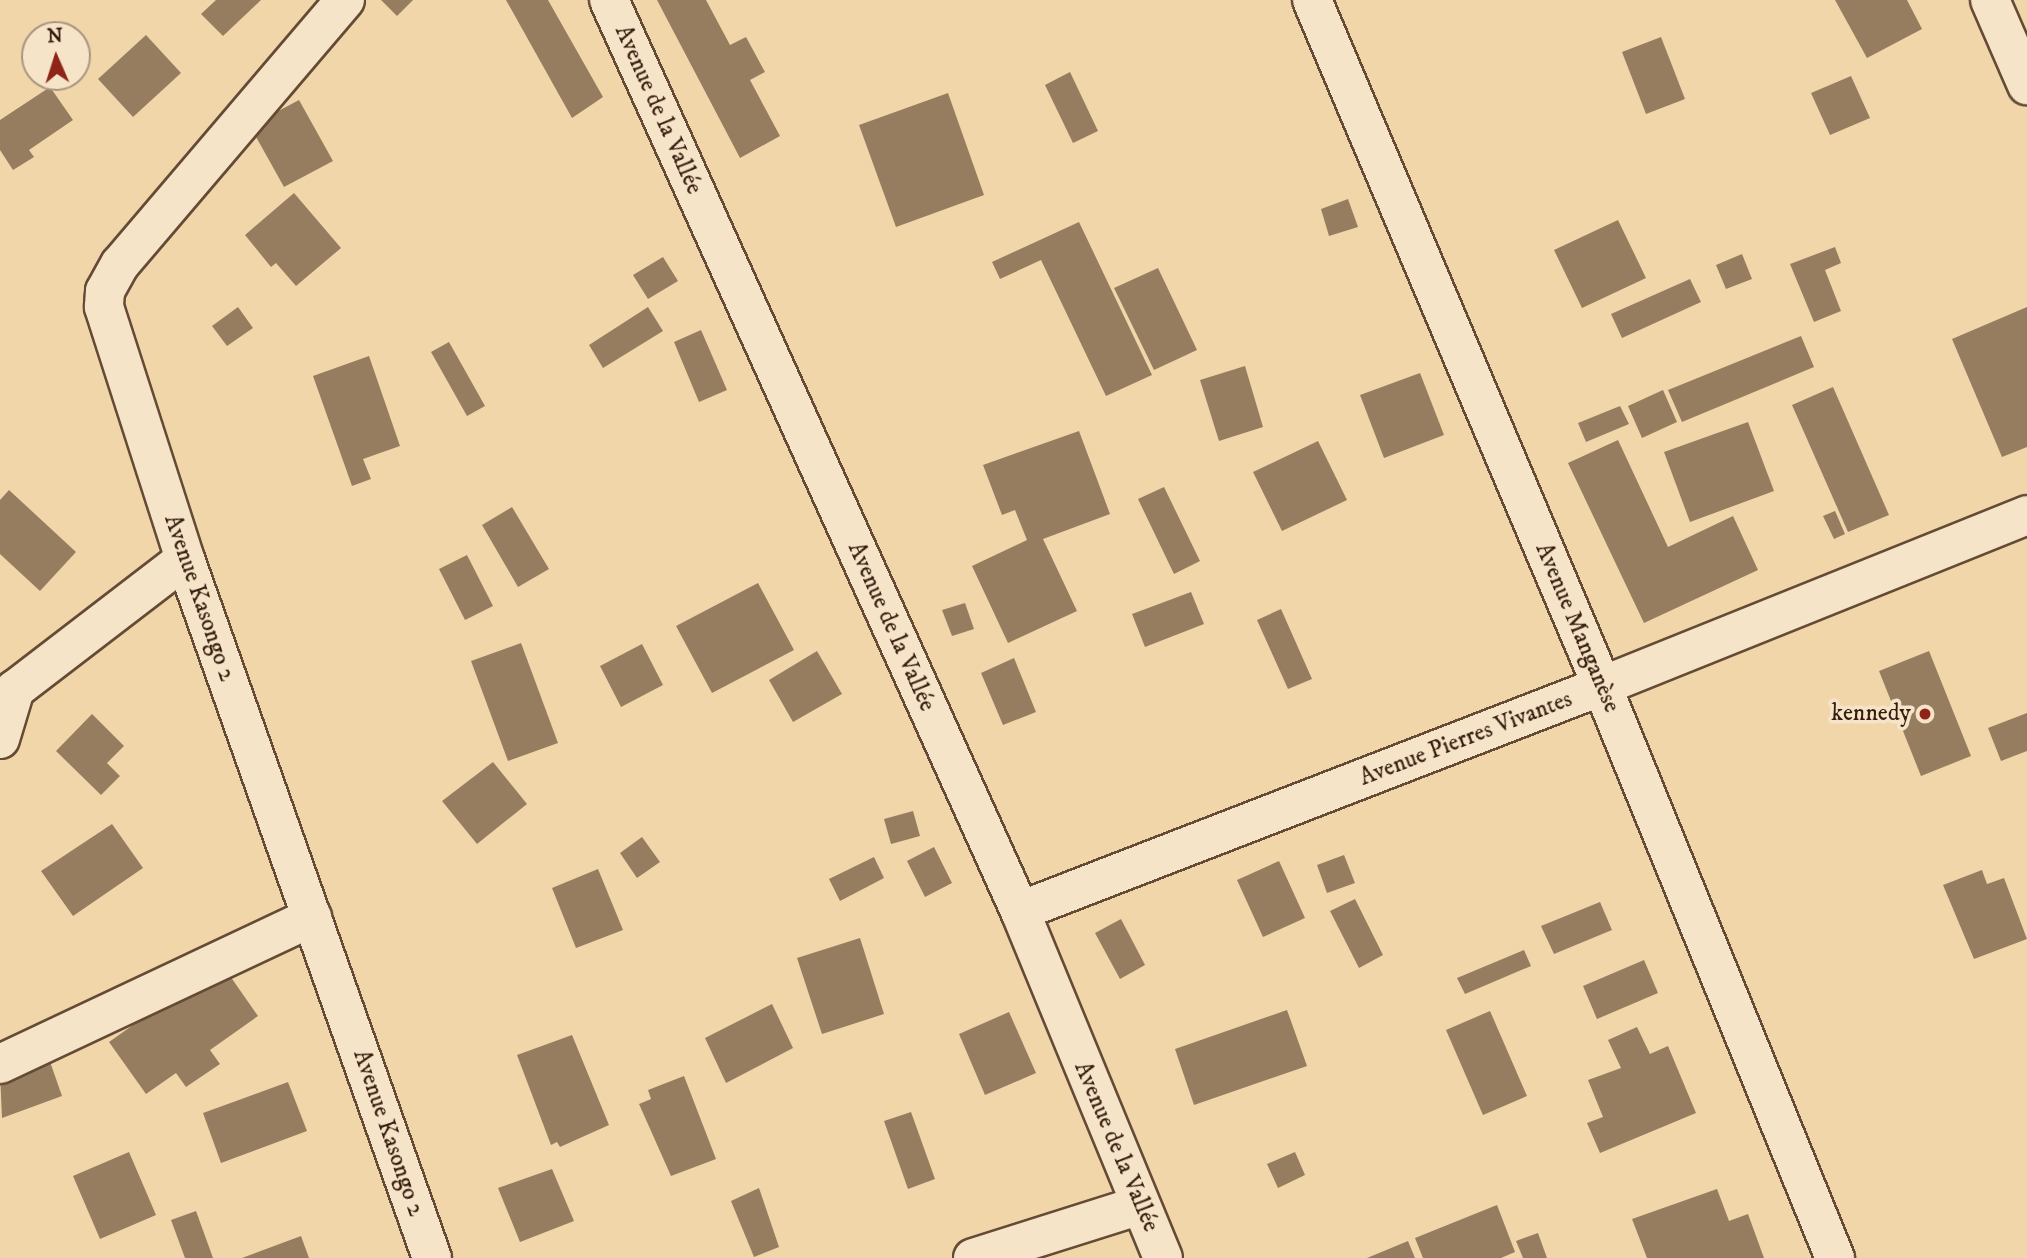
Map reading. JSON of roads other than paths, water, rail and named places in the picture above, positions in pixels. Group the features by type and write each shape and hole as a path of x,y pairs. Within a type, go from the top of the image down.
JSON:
{"street":[{"name":"Avenue Kasongo 2","path":"345,0 120,264 105,291 108,328 185,559 432,1258"},
{"name":"Avenue de la Vallée","path":"609,0 1020,911 1138,1206 1163,1258"},
{"name":"Avenue Manganèse","path":"1312,0 1602,686 1835,1258"},
{"path":"1990,0 2027,85"},
{"name":"Avenue Pierres Vivantes","path":"1020,911 1602,686 2027,515"},
{"path":"0,739 8,695 185,559"},
{"path":"0,1064 312,918"},
{"path":"973,1258 1138,1206"}],"place":[{"name":"kennedy","path":"1925,714"}]}
